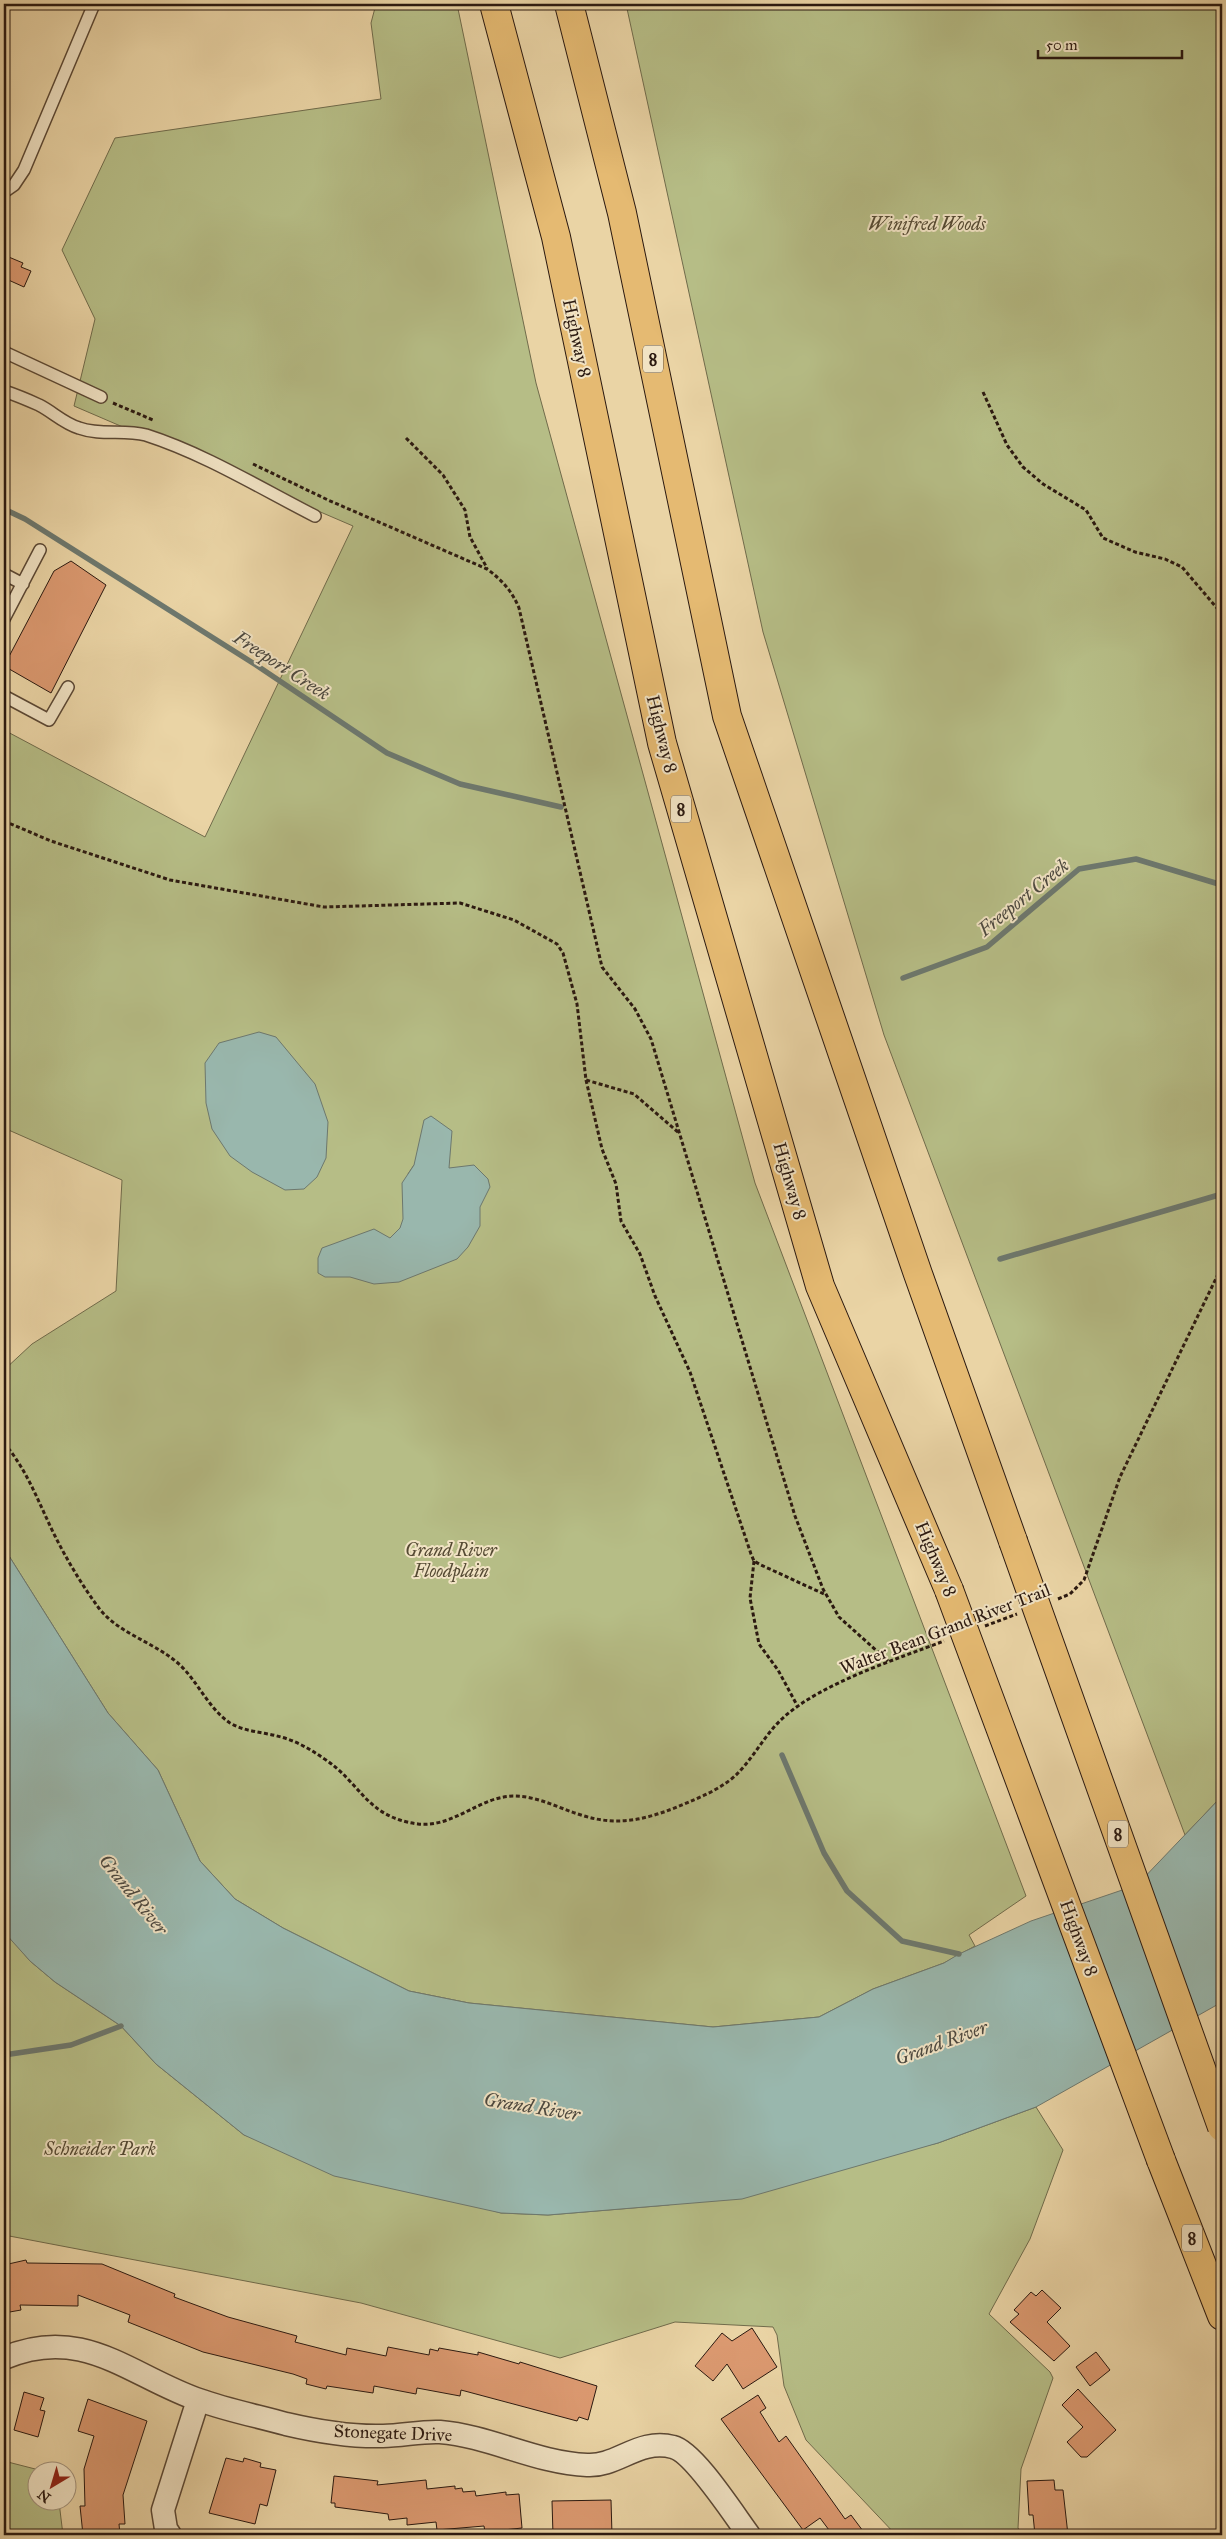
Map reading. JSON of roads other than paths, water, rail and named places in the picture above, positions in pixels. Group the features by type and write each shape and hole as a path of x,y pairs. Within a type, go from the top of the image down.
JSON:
{"highway":[{"name":"Highway 8","path":"494,4 556,237 662,744 820,1286 949,1590 1161,2160 1222,2316"},
{"name":"8","path":"570,4 622,214 727,716 918,1274 1222,2127"}],"street":[{"name":"Stonegate Drive","path":"4,2358 15,2353 48,2347 84,2351 103,2355 198,2400 289,2424 322,2430 381,2436 438,2432 463,2436 553,2460 588,2466 653,2444 675,2447 693,2460 748,2535"},
{"path":"170,2535 166,2529 163,2510 198,2400"}],"lane":[{"path":"4,192 14,184 24,170 94,4"},
{"path":"4,352 100,397"},
{"path":"4,391 41,406 66,423 80,428 113,434 130,433 157,439 204,458 315,516"},
{"path":"4,619 40,550"},
{"path":"4,574 22,584"},
{"path":"4,696 50,720 68,686"}],"water":[{"path":"259,1032 276,1037 315,1084 328,1122 326,1158 317,1177 304,1189 285,1190 252,1172 230,1156 212,1129 206,1103 205,1063 219,1043"},
{"path":"431,1116 452,1131 449,1168 474,1165 488,1179 490,1187 480,1207 480,1226 468,1247 457,1259 399,1282 374,1284 350,1277 325,1277 318,1273 318,1258 322,1248 374,1229 390,1238 400,1228 403,1219 402,1183 414,1165 424,1120"},
{"name":"Grand River","path":"4,1548 108,1713 158,1770 200,1861 235,1899 283,1928 409,1991 469,2003 713,2027 819,2017 873,1989 944,1963 959,1954 1031,1921 1137,1885 1222,1796 1222,2002 1036,2107 938,2143 742,2199 548,2215 501,2213 334,2176 244,2135 156,2064 121,2026 55,1982 30,1961 4,1932"}],"waterway":[{"name":"Freeport Creek","path":"4,509 25,519 256,665 387,753 460,784 561,807"},
{"name":"Freeport Creek","path":"903,978 987,947 1079,869 1136,859 1222,885"},
{"path":"1000,1259 1222,1194"},
{"path":"782,1755 824,1853 847,1891 902,1941 959,1954"},
{"path":"4,2055 71,2045 121,2026"}],"park label":[{"name":"Winifred Woods","path":"927,224"},
{"name":"Grand River Floodplain","path":"451,1560"},
{"name":"Schneider Park","path":"100,2149"}]}
